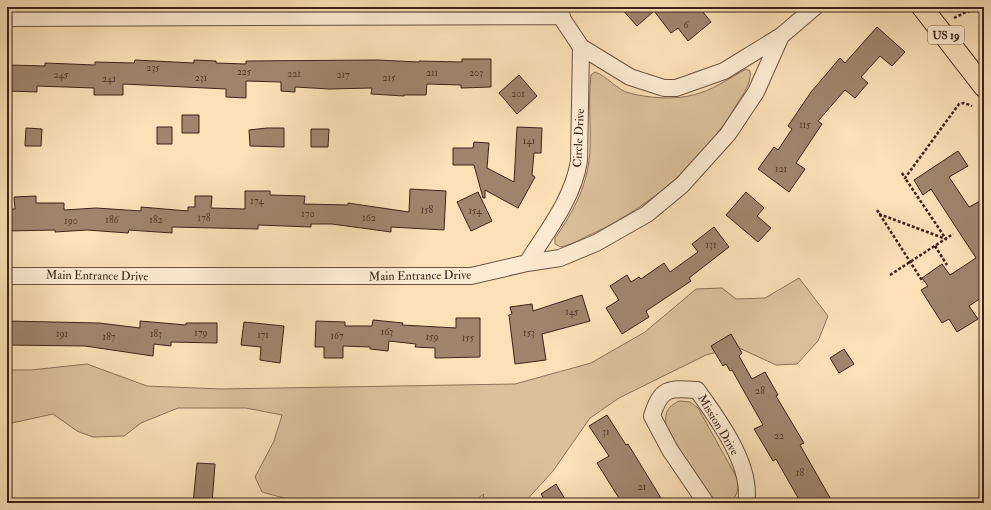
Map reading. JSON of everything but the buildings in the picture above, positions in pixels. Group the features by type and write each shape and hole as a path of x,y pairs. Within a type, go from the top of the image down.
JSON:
{"main road":[{"name":"US 19","path":"922,7 976,64"},
{"path":"976,64 984,86"}],"street":[{"name":"Main Entrance Drive","path":"7,276 465,277 527,263 560,258 596,243 647,214 682,184 732,128 756,92 781,36 815,7"},
{"path":"7,18 558,12 581,47 630,77 664,88 676,88 724,71 781,36"},
{"name":"Circle Drive","path":"527,263 562,208 578,171 581,47"},
{"name":"Mission Drive","path":"706,503 670,450 652,416 657,399 673,388 697,390 715,414 743,467 747,496 746,503"}],"path":[{"path":"954,18 966,12 984,7"},
{"path":"905,178 959,104 964,103 972,106"},
{"path":"902,173 946,239"},
{"path":"877,210 923,282"},
{"path":"879,214 946,239"},
{"path":"890,275 953,234"},
{"path":"935,246 947,265"}],"shaded area":[{"path":"746,69 750,71 750,80 737,104 709,144 675,179 637,209 616,222 570,244 561,247 555,244 555,238 574,207 587,173 590,148 591,75 595,72 620,89 629,93 669,98 686,97 707,91"},
{"path":"799,278 828,316 818,341 797,364 776,365 737,347 706,355 619,398 590,418 553,471 524,503 481,503 484,494 471,503 302,503 262,492 255,477 274,441 282,415 246,408 178,408 141,423 124,436 93,437 77,431 53,414 7,424 7,370 31,370 87,364 147,386 221,389 515,384 591,363 645,332 696,289 722,288 736,299 765,298"},
{"path":"679,401 690,402 698,408 737,478 737,492 731,501 714,501 707,497 666,426 667,411 671,406"}]}
